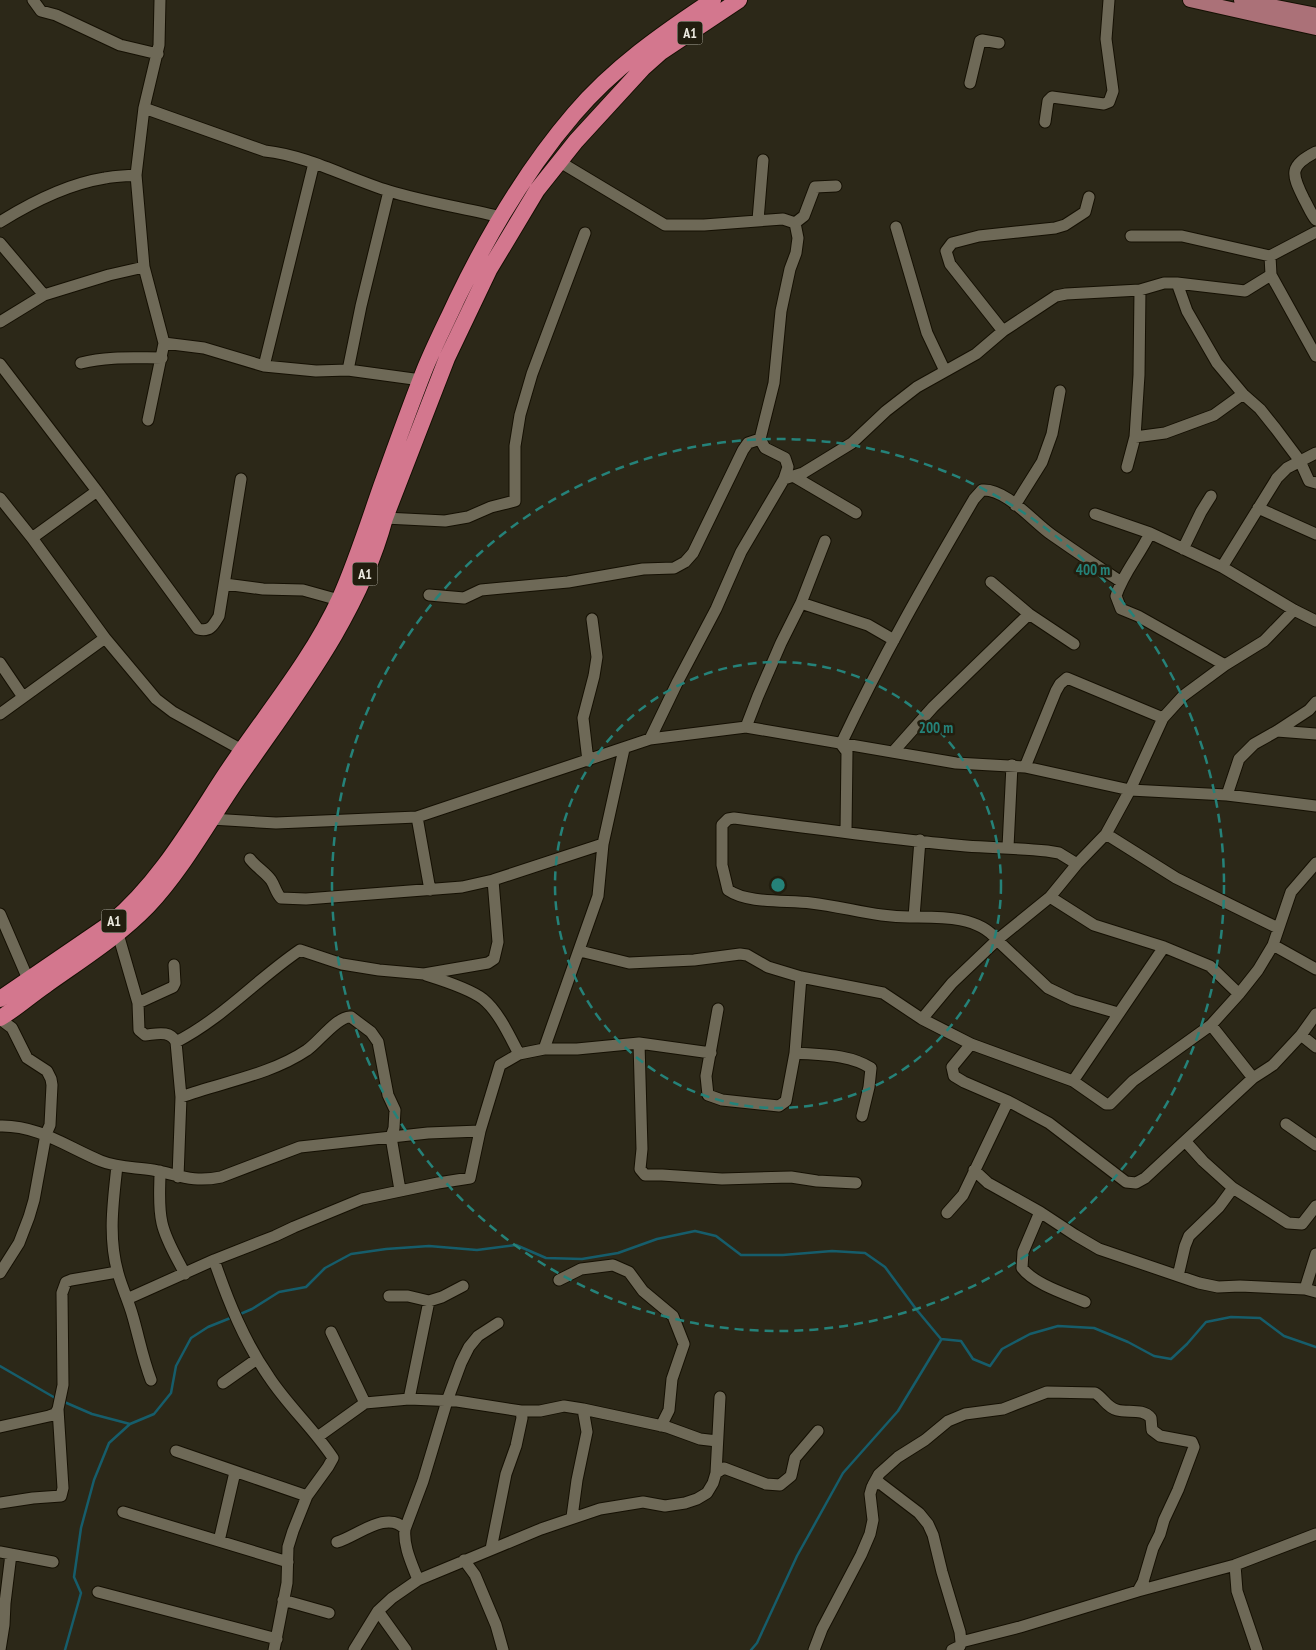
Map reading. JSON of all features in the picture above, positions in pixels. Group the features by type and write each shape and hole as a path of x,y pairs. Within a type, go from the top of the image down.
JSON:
{"highway":[{"name":"A1","path":"1,1018 32,987 126,911 152,882 171,857 242,750 300,670 339,600 362,545 421,380 442,330 474,263 523,181 574,114 591,96 640,51 713,0"},
{"name":"A1","path":"0,1000 32,987 118,934 149,906 158,894 307,680 335,636 359,589 379,542 385,518 447,358 489,270 537,190 610,102 643,68 661,52 739,0"}],"main road":[{"path":"1190,0 1316,28"},
{"path":"1241,0 1316,15"}],"street":[{"path":"33,0 41,11 56,15 120,45 158,54"},
{"path":"148,420 164,343 144,266 136,175 144,108 158,54 160,0"},
{"path":"1045,122 1048,102 1052,97 1104,104 1110,102 1113,91 1106,39 1109,0"},
{"path":"970,83 980,41 999,43"},
{"path":"144,108 265,152 286,154 389,191 501,217"},
{"path":"1316,152 1300,160 1294,171 1296,183 1316,220"},
{"path":"758,220 763,160"},
{"path":"560,162 665,225 704,225 783,219 795,224"},
{"path":"264,366 314,163"},
{"path":"0,222 60,190 104,178 136,175"},
{"path":"795,224 804,216 815,188 836,186"},
{"path":"348,370 361,306 389,191"},
{"path":"1002,331 950,264 946,251 952,243 979,236 1034,231 1065,225 1085,212 1089,197"},
{"path":"650,739 716,608 741,552 788,478 788,467 785,458 765,448 760,439 774,384 781,312 790,269 796,253 798,238 795,224"},
{"path":"896,227 927,333 945,371"},
{"path":"1131,236 1182,236 1270,256 1316,232"},
{"path":"385,518 445,521 468,518 491,507 515,501 515,446 520,415 532,374 585,233"},
{"path":"0,243 44,295"},
{"path":"1270,256 1271,275 1316,356"},
{"path":"0,322 44,295 144,266"},
{"path":"788,478 803,473 852,443 886,411 917,387 976,354 1002,331 1056,296 1140,290 1164,283 1245,291 1271,275"},
{"path":"1177,283 1187,310 1217,363 1243,394 1260,409 1300,461 1309,481 1316,483"},
{"path":"1127,467 1135,437 1139,376 1140,290"},
{"path":"164,343 204,348 264,366 316,371 348,370 421,380"},
{"path":"80,362 120,358 162,358"},
{"path":"0,364 97,491 198,629 205,630 212,627 219,616 241,479"},
{"path":"1015,505 1042,462 1052,434 1060,391"},
{"path":"1135,437 1166,433 1214,414 1243,394"},
{"path":"428,595 464,598 481,590 568,582 643,569 674,568 685,562 692,553 743,450 748,443 760,439"},
{"path":"1222,567 1277,478 1286,468 1316,453"},
{"path":"788,478 856,513"},
{"path":"841,744 866,691 894,640 974,499 982,490 991,489 1015,505 1049,534 1120,581"},
{"path":"32,538 97,491"},
{"path":"1183,549 1211,496"},
{"path":"0,498 32,538 105,638 156,699 173,712 242,750"},
{"path":"1258,508 1316,534"},
{"path":"1095,514 1150,533 1222,567 1316,621"},
{"path":"1150,533 1142,550 1120,581 1116,596 1121,609 1138,616 1224,665"},
{"path":"746,727 777,651 801,603 825,541"},
{"path":"991,582 1029,614 1074,644"},
{"path":"225,584 263,589 303,590 339,600"},
{"path":"801,603 868,625 894,640"},
{"path":"922,1019 952,983 997,940 1050,897 1077,864 1106,834 1130,790 1163,718 1183,696 1224,665 1264,641 1294,610"},
{"path":"892,752 934,707 1029,614"},
{"path":"588,761 583,718 597,657 592,619"},
{"path":"0,714 105,638"},
{"path":"0,663 22,697"},
{"path":"1025,767 1056,692 1060,684 1067,678 1163,718"},
{"path":"1227,795 1239,759 1254,744 1309,710 1316,702"},
{"path":"211,819 276,823 417,816 650,739 746,727 956,763 1025,767 1130,790 1227,795 1316,806"},
{"path":"1277,731 1316,734"},
{"path":"841,744 847,752 846,832"},
{"path":"544,1049 580,952 598,896 603,844 624,749"},
{"path":"1008,848 1012,765"},
{"path":"417,816 430,890"},
{"path":"1077,864 1058,853 967,846 734,818 728,819 722,825 724,877 728,890 732,893 754,899 811,903 893,918 949,917 973,924 991,932 997,940 1048,988 1073,1000 1118,1013"},
{"path":"1106,834 1176,878 1278,928"},
{"path":"914,917 920,840"},
{"path":"250,859 269,877 275,885 278,895 286,899 462,887 493,880 603,844"},
{"path":"580,952 628,963 694,960 740,954 747,955 768,967 801,978 883,993 922,1019 971,1044 1072,1081 1106,1104 1110,1104 1133,1081 1211,1025 1239,994 1258,970 1273,945 1292,892 1311,877 1316,863"},
{"path":"176,1042 194,1033 231,1007 300,950 342,964 424,974 488,963 494,959 498,942 493,880"},
{"path":"1050,897 1094,925 1164,947 1210,966 1239,994"},
{"path":"0,914 32,987"},
{"path":"118,934 138,1003 139,1030 142,1034 166,1033 174,1037 176,1042 181,1097 178,1177"},
{"path":"1273,945 1316,969"},
{"path":"1072,1081 1164,947"},
{"path":"138,1003 173,987 174,965"},
{"path":"424,974 483,999 503,1023 519,1054"},
{"path":"718,1009 706,1076 708,1095 722,1100 780,1106 786,1101 795,1053 801,978"},
{"path":"971,1044 952,1067 954,1076 1008,1101 1049,1123 1126,1182 1136,1183 1145,1178 1186,1142 1253,1078 1272,1065 1301,1035 1316,1014"},
{"path":"181,1097 264,1070 294,1058 308,1049 343,1018 349,1016 371,1032 378,1042 388,1094 395,1110 394,1128 391,1137 400,1190"},
{"path":"0,1273 19,1243 34,1200 46,1134 50,1125 52,1085 47,1071 27,1058 12,1028 1,1018"},
{"path":"1211,1025 1253,1078"},
{"path":"1301,1035 1316,1047"},
{"path":"639,1043 642,1149 640,1169 645,1175 662,1174 722,1180 791,1178 856,1182"},
{"path":"127,1300 214,1260 362,1199 400,1190 470,1178 480,1131 500,1065 519,1054 544,1049 577,1049 639,1043 711,1053"},
{"path":"795,1053 849,1058 862,1062 872,1068 862,1116"},
{"path":"947,1213 963,1195 1008,1101"},
{"path":"1286,1124 1316,1145"},
{"path":"0,1126 46,1134 101,1161 117,1166 160,1171 178,1177 202,1180 221,1178 300,1148 428,1133 480,1131"},
{"path":"1186,1142 1203,1161 1233,1188 1288,1223 1302,1224 1316,1206"},
{"path":"117,1166 112,1214 117,1272 135,1324 142,1358 151,1380"},
{"path":"974,1170 988,1183 1040,1212 1075,1236 1099,1249 1199,1283 1218,1287 1240,1286 1310,1291 1316,1254"},
{"path":"160,1171 159,1204 162,1223 185,1274"},
{"path":"1178,1276 1189,1236 1219,1207 1233,1188"},
{"path":"1040,1212 1023,1252 1021,1259 1022,1268 1027,1274 1047,1286 1085,1302"},
{"path":"98,1592 275,1644 284,1600 288,1547 307,1496 333,1458 319,1436 287,1402 257,1359 231,1308 214,1260"},
{"path":"559,1280 581,1269 613,1265 629,1272 643,1291 674,1316 684,1344 672,1379 669,1410 661,1426"},
{"path":"0,1503 61,1496 63,1488 60,1401 63,1358 61,1299 66,1282 117,1272"},
{"path":"389,1296 408,1296 430,1301 463,1286"},
{"path":"409,1398 430,1301"},
{"path":"418,1580 406,1546 404,1529 423,1481 447,1401 469,1347 485,1330 498,1323"},
{"path":"331,1332 365,1403"},
{"path":"223,1383 257,1359"},
{"path":"814,1650 822,1629 870,1534 873,1520 870,1494 879,1474 898,1457 926,1440 948,1421 965,1414 1003,1409 1047,1392 1095,1394 1100,1396 1108,1406 1115,1410 1144,1412 1151,1418 1152,1430 1156,1434 1192,1442 1194,1447 1153,1548 1143,1582 1138,1591"},
{"path":"354,1650 378,1611 392,1598 418,1580 572,1517 600,1509 633,1503 643,1502 665,1506 685,1503 707,1493 716,1473 720,1397"},
{"path":"319,1436 365,1403 409,1398 521,1411 564,1406 661,1426 694,1437 717,1441"},
{"path":"0,1427 55,1414 60,1401"},
{"path":"572,1517 577,1480 587,1432 583,1409"},
{"path":"490,1549 506,1474 516,1446 522,1418 521,1411"},
{"path":"716,1473 724,1468 766,1484 780,1485 791,1476 795,1458 818,1431"},
{"path":"176,1451 307,1496"},
{"path":"219,1541 235,1472"},
{"path":"873,1485 881,1484 919,1513 928,1524 933,1535 960,1632 960,1646 952,1650"},
{"path":"123,1512 288,1562"},
{"path":"337,1542 387,1521 398,1523 404,1529"},
{"path":"961,1642 1020,1627 1138,1591 1235,1565 1316,1534"},
{"path":"0,1650 4,1626 5,1553 53,1562"},
{"path":"464,1560 476,1575 496,1625 503,1650"},
{"path":"1235,1565 1237,1591 1257,1650"},
{"path":"284,1600 329,1613"},
{"path":"378,1611 406,1650"}],"waterway":[{"path":"238,1315 252,1309 279,1292 306,1287 325,1268 351,1254 429,1246 477,1250 516,1245 546,1258 582,1259 618,1253 657,1239 695,1231 716,1236 741,1255 783,1255 832,1251 865,1253 885,1267 941,1339 961,1341 973,1359 990,1366 1002,1349 1030,1334 1058,1326 1094,1328 1128,1342 1154,1356 1171,1359 1206,1322 1231,1317 1260,1318 1284,1336 1316,1347"},
{"path":"65,1650 81,1593 74,1577 81,1528 94,1480 109,1443 130,1424 154,1414 171,1393 176,1366 191,1338 208,1327 233,1317"},
{"path":"751,1650 757,1643 797,1556 843,1473 898,1411 941,1340"},
{"path":"0,1366 57,1399"},
{"path":"62,1401 92,1414 130,1424"}]}
